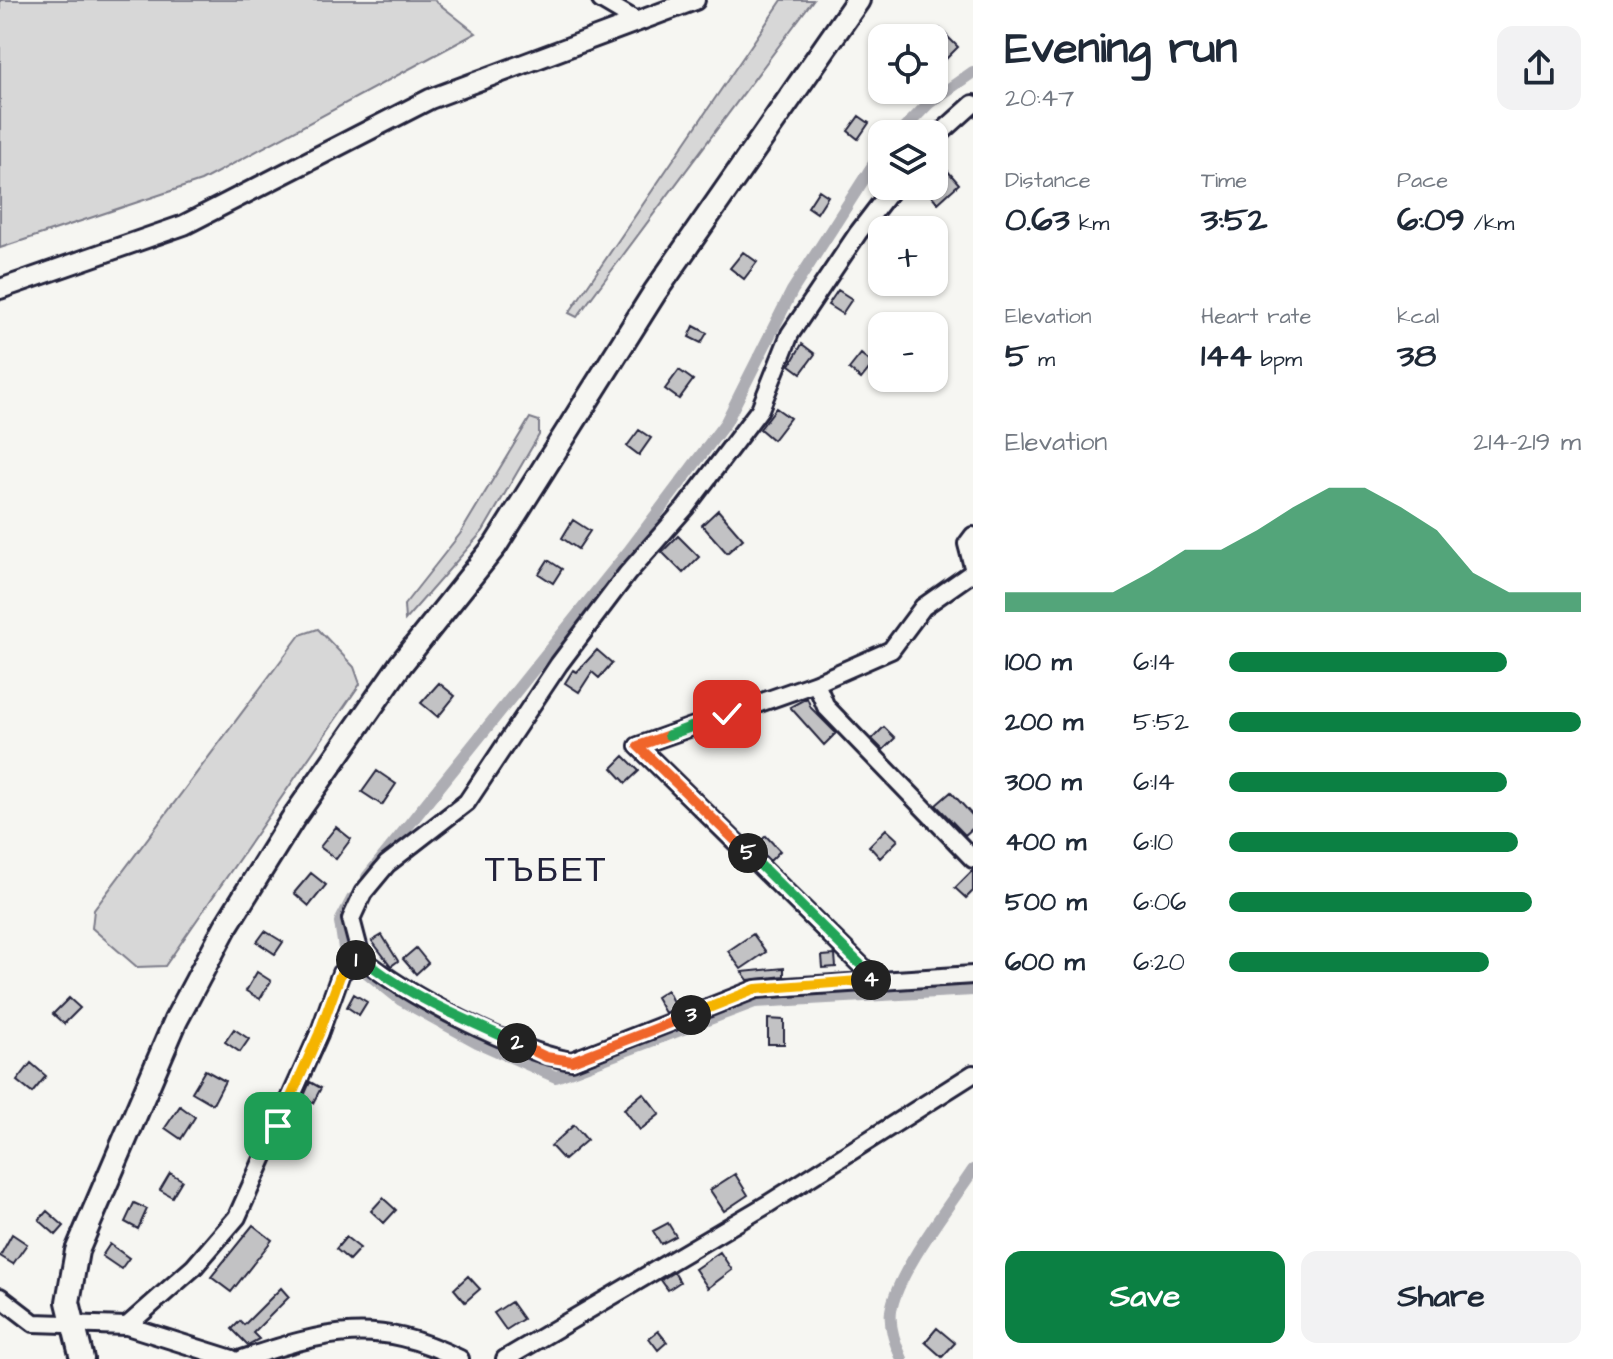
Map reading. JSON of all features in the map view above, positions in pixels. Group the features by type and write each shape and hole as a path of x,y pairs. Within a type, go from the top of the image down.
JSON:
{"main road":[{"path":"82,1359 71,1323 69,1281 77,1251 176,1020 226,926 292,820 401,664 495,546 655,292 858,0"}],"street":[{"path":"601,0 635,20"},
{"path":"0,289 184,225 430,99 695,0"},
{"path":"948,126 973,104"},
{"path":"884,200 790,334 760,409 559,664 467,802 387,864 363,893 351,919 361,957 383,976 419,997 546,1057 572,1061 756,989 973,975"},
{"path":"876,980 638,746 816,683 891,650 923,607 973,570 967,544 973,536"},
{"path":"816,683 826,707 973,859"},
{"path":"127,1326 194,1267 237,1217 319,1034 341,973 361,957"},
{"path":"505,1359 768,1204 973,1074"},
{"path":"0,1297 34,1323 127,1326 232,1359"},
{"path":"242,1359 301,1340 374,1330 428,1343 460,1359"}],"shaded area":[{"path":"0,0 434,0 476,33 201,181 0,248"},
{"path":"782,0 813,0 577,317 569,313"},
{"path":"530,418 539,421 539,435 483,531 405,620 404,605 460,534"},
{"path":"318,629 354,667 360,684 165,966 137,967 92,928 94,910 300,635"}],"building":[{"path":"948,37 958,47 948,57"},
{"path":"859,116 868,122 858,139 848,131"},
{"path":"948,171 959,184 948,194"},
{"path":"819,190 828,196 817,213 808,207"},
{"path":"743,252 757,262 744,279 730,268"},
{"path":"838,290 852,299 842,314 828,305"},
{"path":"694,326 707,333 701,343 689,337"},
{"path":"802,344 815,354 801,373 790,365"},
{"path":"861,354 868,360 868,370 861,379 849,369"},
{"path":"679,370 693,380 679,399 665,389"},
{"path":"776,408 790,418 773,440 760,429"},
{"path":"639,430 651,438 639,455 627,446"},
{"path":"718,510 743,539 727,553 702,525"},
{"path":"573,520 590,531 578,549 562,538"},
{"path":"678,536 699,557 683,573 662,552"},
{"path":"548,560 562,569 553,583 539,574"},
{"path":"597,650 612,663 599,678 592,672 579,692 565,683 573,670 577,672"},
{"path":"439,683 455,696 438,717 421,703"},
{"path":"807,698 811,708 836,733 824,745 790,707"},
{"path":"884,727 895,738 883,750 872,739"},
{"path":"624,756 639,771 626,783 612,768"},
{"path":"377,771 396,784 382,805 362,792"},
{"path":"951,792 973,816 973,828 965,835 936,805"},
{"path":"336,827 351,839 336,859 320,847"},
{"path":"886,829 898,840 880,858 869,846"},
{"path":"766,836 780,851 770,861 755,846"},
{"path":"973,870 973,891 966,898 955,888"},
{"path":"311,873 326,885 309,906 294,893"},
{"path":"265,931 283,942 275,954 257,942"},
{"path":"753,934 766,952 741,969 728,951"},
{"path":"382,935 398,961 391,966 372,941"},
{"path":"416,948 428,963 416,974 403,959"},
{"path":"835,955 836,967 823,968 822,956"},
{"path":"784,968 784,976 748,980 742,972"},
{"path":"257,972 271,981 260,999 246,991"},
{"path":"667,990 676,1008 665,1013 656,997"},
{"path":"354,994 367,1002 359,1015 347,1007"},
{"path":"69,998 80,1008 64,1024 53,1014"},
{"path":"768,1019 784,1020 784,1044 768,1044"},
{"path":"234,1029 249,1039 240,1052 225,1042"},
{"path":"31,1063 46,1076 32,1093 17,1081"},
{"path":"205,1070 225,1081 213,1104 192,1092"},
{"path":"310,1082 321,1088 313,1103 303,1098"},
{"path":"643,1093 660,1114 640,1130 624,1109"},
{"path":"180,1106 195,1117 181,1139 165,1128"},
{"path":"574,1125 587,1140 564,1160 551,1146"},
{"path":"170,1173 182,1180 172,1197 160,1190"},
{"path":"735,1174 748,1195 724,1211 710,1190"},
{"path":"383,1198 396,1210 384,1223 371,1211"},
{"path":"134,1203 147,1209 138,1229 125,1222"},
{"path":"47,1211 64,1226 56,1235 39,1220"},
{"path":"668,1223 676,1236 661,1244 653,1231"},
{"path":"253,1225 272,1240 231,1292 211,1277"},
{"path":"12,1234 27,1244 13,1264 0,1256"},
{"path":"346,1237 360,1248 349,1260 336,1249"},
{"path":"110,1244 129,1258 121,1269 102,1256"},
{"path":"720,1252 732,1270 708,1288 695,1269"},
{"path":"674,1272 680,1282 668,1290 661,1280"},
{"path":"468,1276 480,1289 465,1302 454,1289"},
{"path":"281,1288 289,1297 253,1333 259,1339 248,1345 232,1329 240,1321 244,1325"},
{"path":"511,1302 523,1319 506,1330 494,1313"},
{"path":"937,1328 955,1343 942,1357 925,1342"},
{"path":"658,1331 667,1342 658,1350 649,1338"}],"waterway":[{"path":"913,120 929,103 973,72"},
{"path":"367,877 628,552 726,422 792,291 868,173"},
{"path":"352,899 340,922 345,955 401,1000 477,1042 556,1077 755,1002 973,990"},
{"path":"902,1359 891,1323 895,1295 914,1258 973,1170"}],"district":[{"name":"ТЪБЕТ","path":"546,869"}],"route":[{"path":"278,1126 319,1034 341,973 361,957 383,976 419,997 546,1057 572,1061 756,989 876,980 638,746 727,714"}]}
